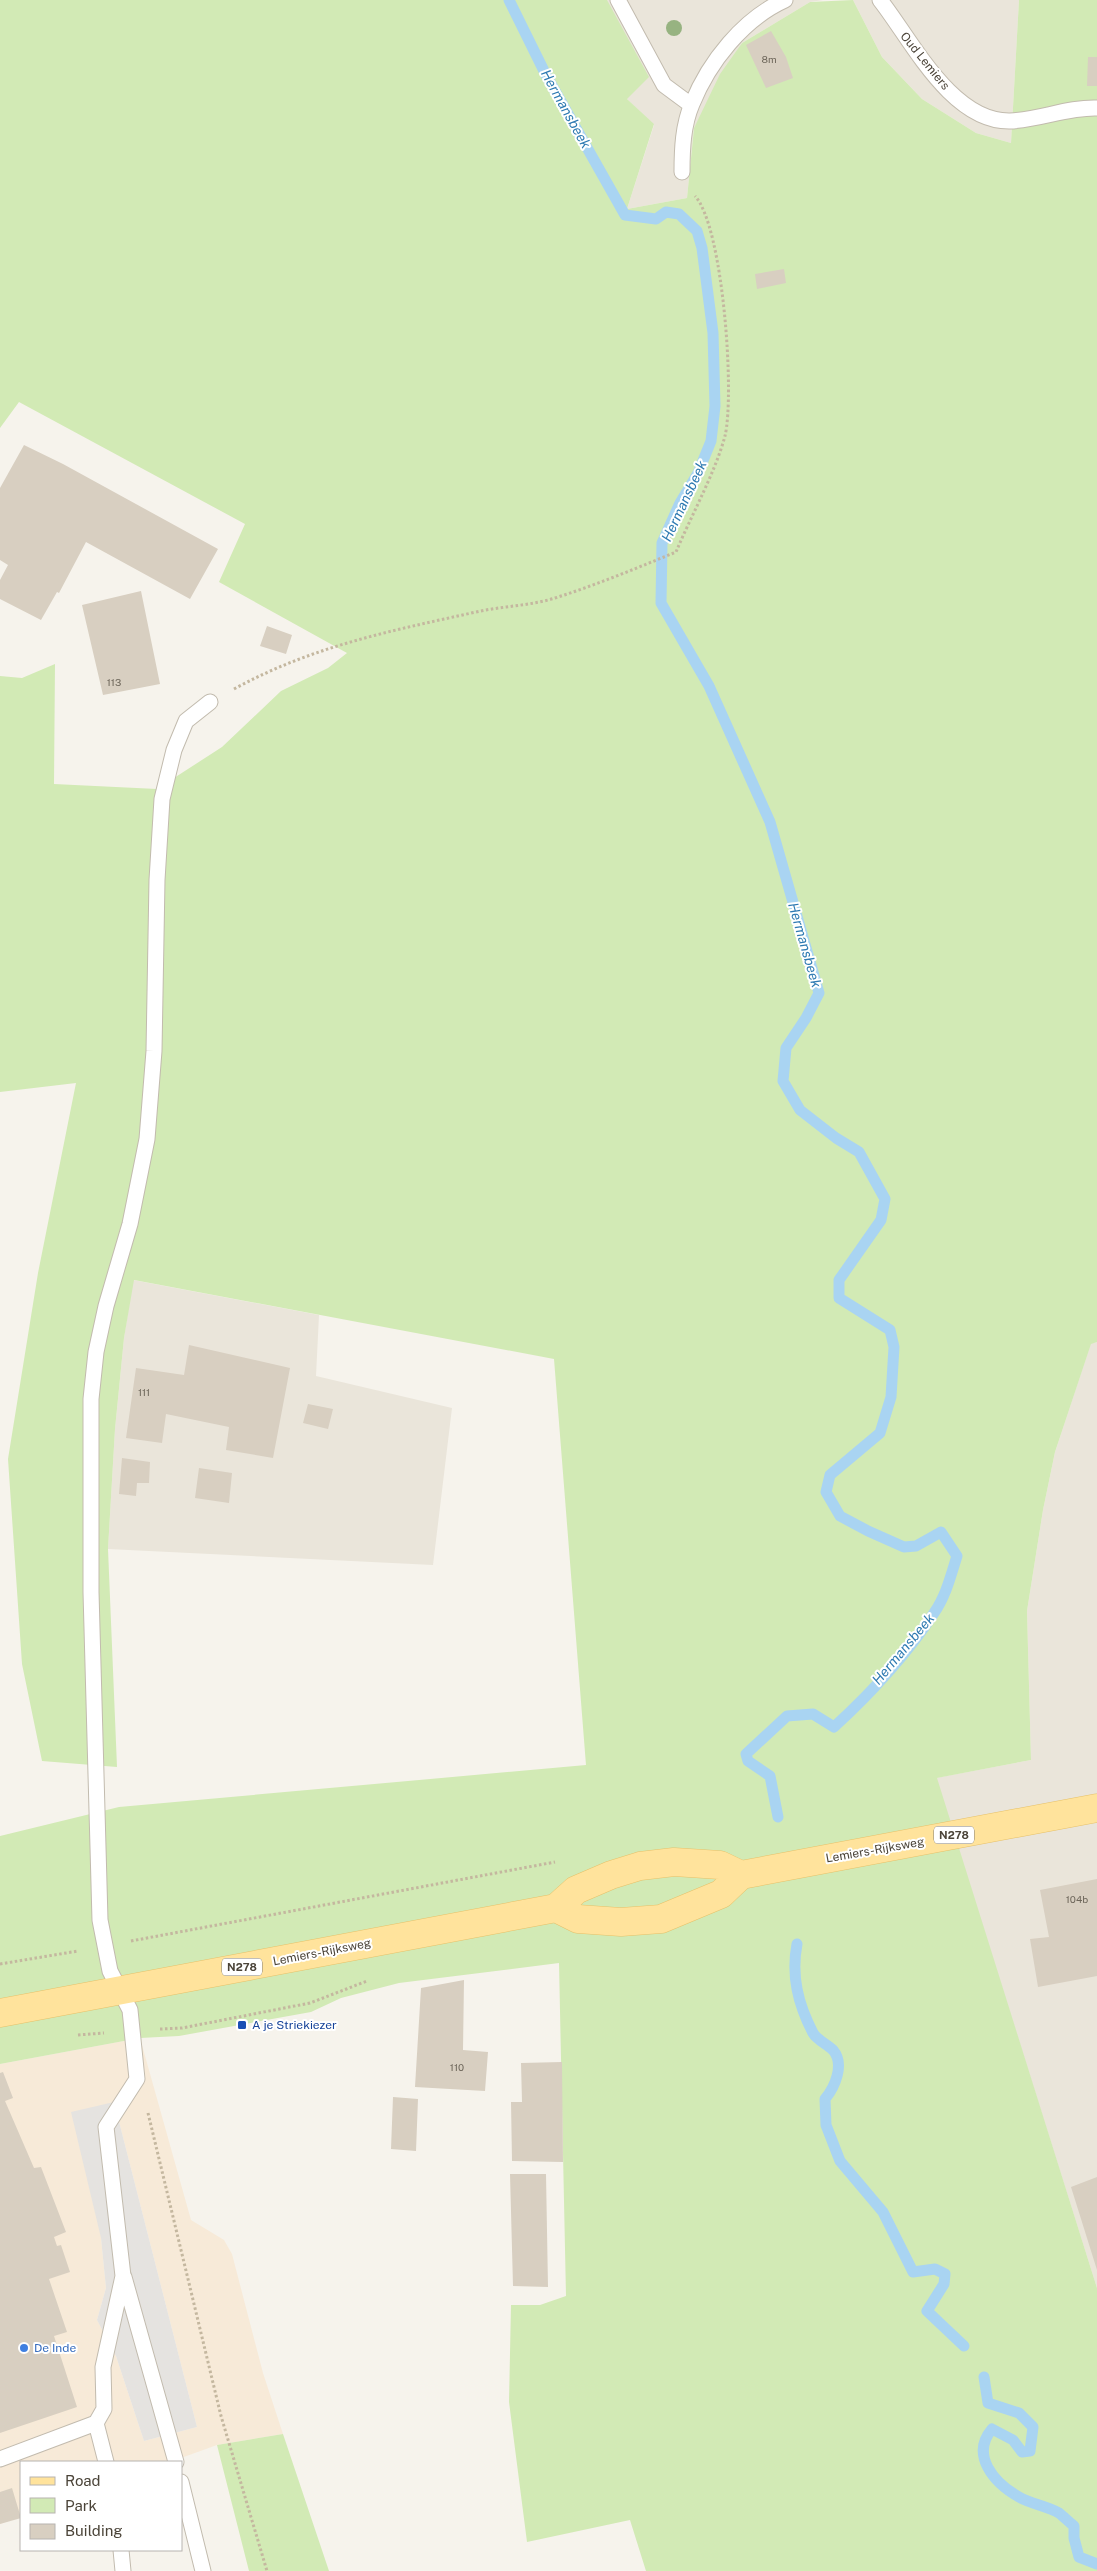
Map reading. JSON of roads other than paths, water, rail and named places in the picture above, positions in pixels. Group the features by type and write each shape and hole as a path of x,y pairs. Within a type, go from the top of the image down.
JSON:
{"main road":[{"name":"Lemiers-Rijksweg","path":"741,1874 1097,1808"},
{"path":"674,1862 720,1865 741,1874 720,1894 661,1918 621,1922 578,1919 556,1908 576,1890 617,1872 640,1866 674,1862"},
{"name":"Lemiers-Rijksweg","path":"0,2013 556,1908"}],"lane":[{"path":"618,0 664,85 691,105"},
{"path":"682,172 682,143 691,105 710,70 732,40 762,14 785,0"},
{"name":"Oud Lemiers","path":"880,0 931,72 959,100 972,109 1008,121 1097,108"},
{"path":"186,722 210,702"},
{"path":"176,2461 123,2276 106,2128 137,2080 130,2010 110,1971 100,1920 91,1592 91,1398 96,1352 106,1306 130,1224 147,1139 154,1051 156,880 162,798 174,750 186,722 188,705"},
{"path":"0,2459 96,2422 104,2410 103,2367 123,2276"},
{"path":"96,2422 106,2461"},
{"path":"182,2486 203,2571"},
{"path":"121,2551 123,2571"}],"waterway":[{"name":"Hermansbeek","path":"509,0 546,75 625,215 656,219 666,212 679,214 697,231 702,248 713,333 715,406 711,441 698,473 680,503 662,543 661,603 709,686 770,822 819,993 806,1018 786,1048 783,1081 800,1110 836,1138 859,1152 885,1199 881,1220 839,1280 839,1298 890,1330 894,1347 891,1397 880,1433 830,1475 826,1492 840,1516 868,1531 904,1547 916,1546 941,1532 957,1556 942,1600 934,1613 887,1673 848,1714 834,1727 813,1714 787,1716 746,1754 748,1761 770,1776 778,1817"},
{"name":"Hermansbeek","path":"797,1944 795,1979 803,2011 813,2033 833,2050 837,2056 837,2075 825,2099 826,2125 840,2161 883,2212 913,2272 935,2269 945,2274 944,2284 927,2311 964,2346"},
{"name":"Hermansbeek","path":"984,2377 988,2403 1019,2413 1033,2427 1030,2451 1022,2452 1013,2440 992,2429 983,2449 988,2468 1001,2484 1010,2491 1024,2499 1059,2513 1074,2526 1074,2538 1079,2557 1097,2564"}],"place":[{"name":"A je Striekiezer","path":"242,2025"},
{"name":"De Inde","path":"24,2348"}]}
